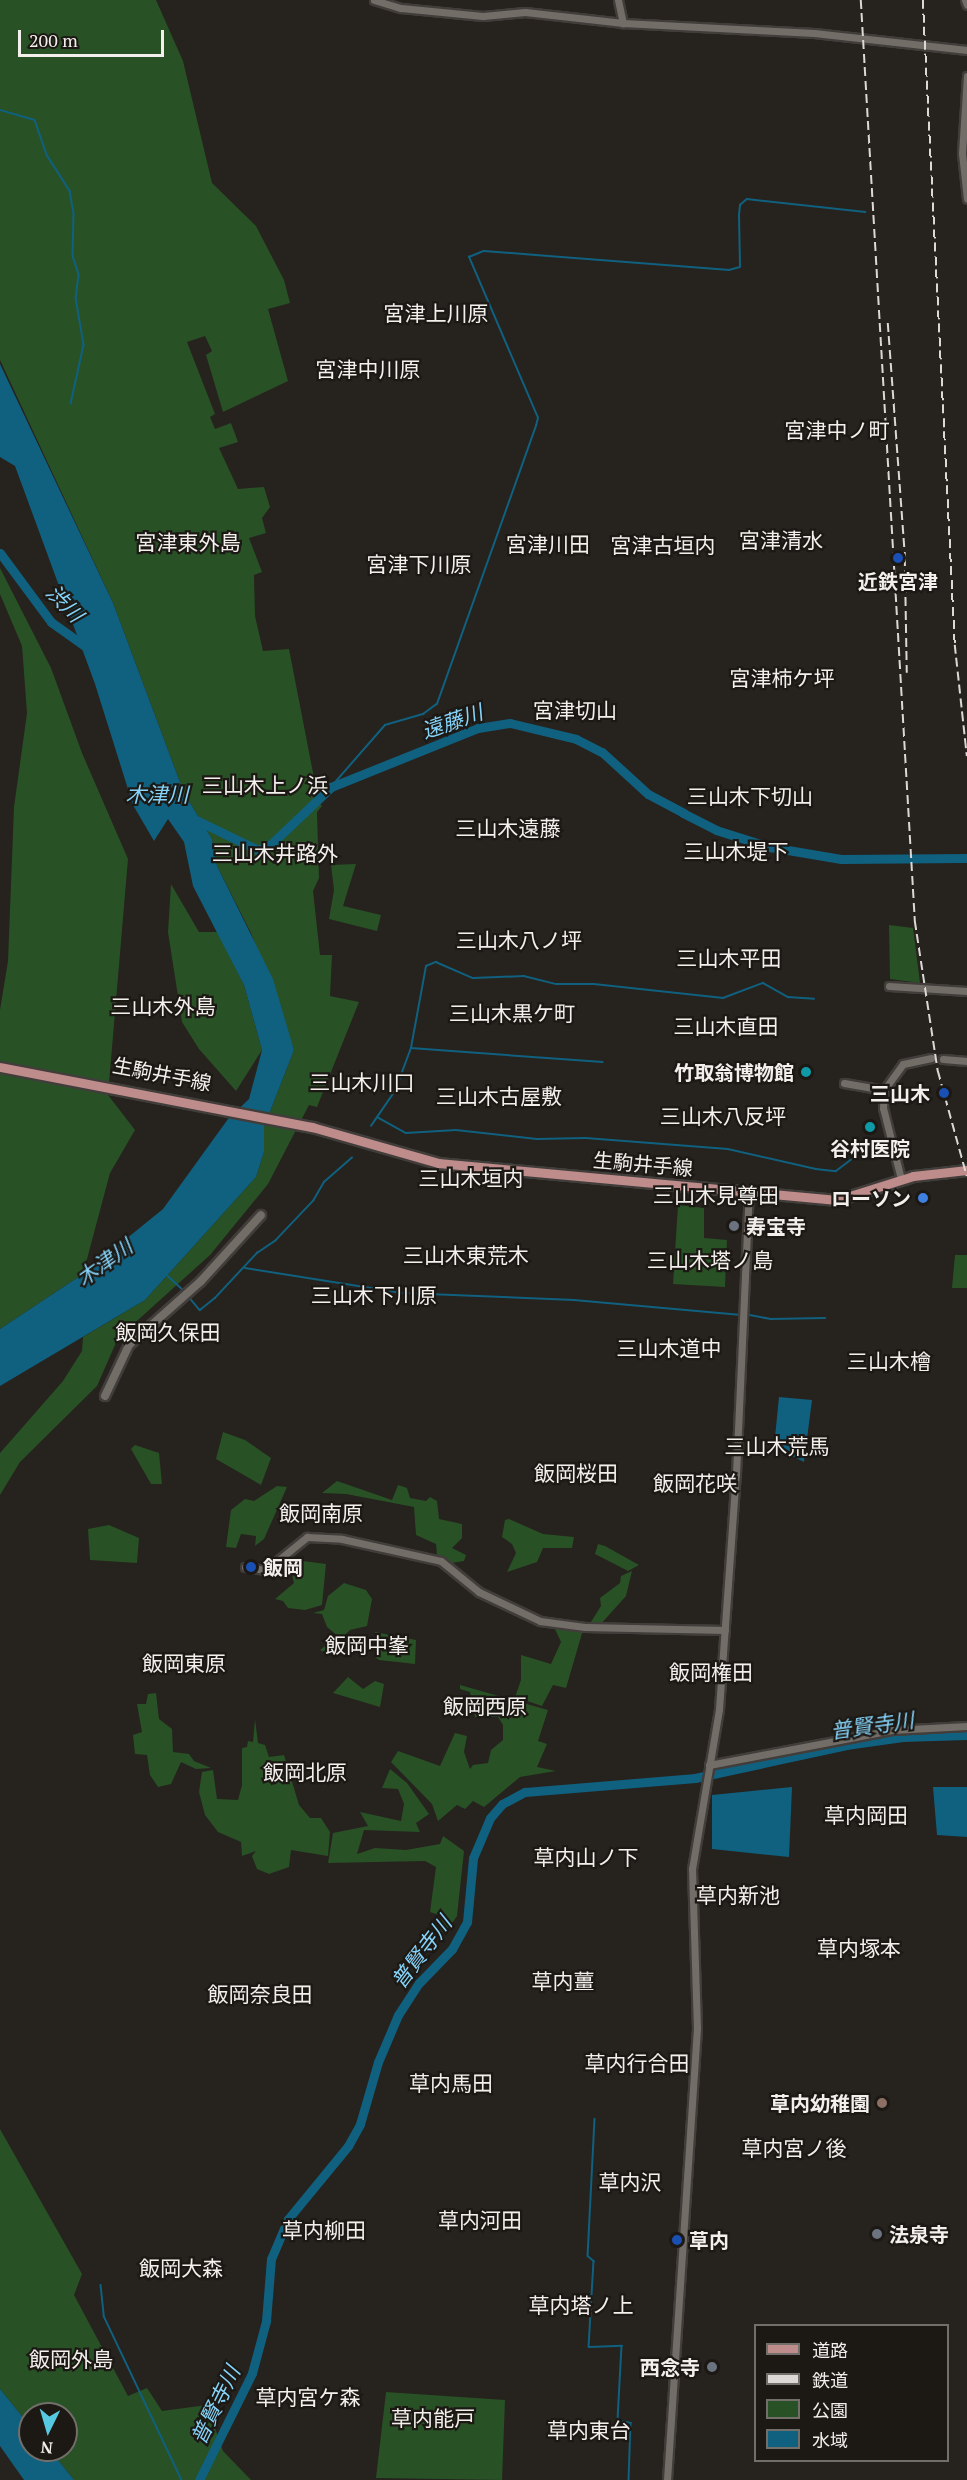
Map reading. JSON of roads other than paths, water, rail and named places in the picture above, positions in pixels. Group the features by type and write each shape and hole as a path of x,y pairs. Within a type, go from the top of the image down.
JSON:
{"main road":[{"name":"生駒井手線","path":"0,1062 313,1125 416,1159 454,1164 837,1200 901,1179 967,1170"},
{"name":"生駒井手線","path":"0,1067 313,1125"},
{"path":"105,1396 129,1345 201,1281 261,1215"}],"street":[{"path":"374,0 401,8 483,16 525,12 623,23 814,33 967,50"},
{"path":"618,0 623,23"},
{"path":"965,0 967,5"},
{"path":"967,76 962,153 967,199"},
{"path":"889,986 967,991"},
{"path":"901,1179 883,1108 884,1090 903,1064 931,1058"},
{"path":"943,1059 967,1061"},
{"path":"844,1083 884,1090"},
{"path":"667,2480 696,2028 692,1869 719,1709 749,1192"},
{"path":"245,1567 266,1570 307,1537 342,1539 436,1559 479,1592 540,1621 585,1627 725,1630"},
{"path":"709,1767 892,1730 967,1726"}],"water":[{"name":"木津川","path":"0,364 113,603 184,793 212,839 217,866 273,979 294,1050 264,1127 264,1152 256,1177 145,1300 0,1386 0,1329 83,1274 163,1209 228,1119 249,1099 262,1050 244,985 193,886 184,842 168,819 154,841 133,805 95,684 15,466 0,457"},
{"path":"779,1397 812,1400 804,1462 774,1447"},
{"path":"792,1787 789,1857 712,1849 712,1795"},
{"path":"933,1787 967,1787 967,1837 937,1835"},
{"path":"0,2389 18,2411 18,2462 60,2462 74,2480 24,2480 0,2446"}],"waterway":[{"path":"0,110 35,120 47,155 70,191 74,214 73,256 79,275 76,298 84,345 71,404"},
{"path":"331,787 385,725 423,714 437,704 536,426 538,418 469,257 484,251 729,270 740,267 740,205 747,199 865,212"},
{"name":"渋川","path":"0,553 51,622 89,649"},
{"name":"遠藤川","path":"192,818 258,850 271,844 331,787 478,728 510,723 576,739 602,752 648,794 716,830 770,847 841,859 967,858"},
{"path":"426,966 436,962 473,978 524,976 556,984 594,984 723,998 763,983 788,997 814,999"},
{"path":"371,1126 395,1091 411,1048 426,966"},
{"path":"411,1048 602,1062"},
{"path":"377,1117 406,1133 456,1130 537,1139 586,1138 728,1149 816,1169 836,1171 853,1158"},
{"path":"189,1297 200,1310 215,1298 257,1253 275,1241 313,1201 324,1182 352,1158"},
{"path":"245,1268 402,1293 574,1300 741,1315"},
{"path":"166,1274 184,1291"},
{"path":"745,1314 771,1319 825,1318"},
{"name":"普賢寺川","path":"199,2480 252,2373 266,2321 271,2259 288,2219 348,2146 360,2124 378,2062 398,2015 419,1983 452,1949 467,1922 473,1858 490,1818 502,1804 525,1792 695,1778 846,1745 902,1737 967,1735"},
{"path":"595,2119 588,2256 594,2261 589,2347 622,2346 618,2420 631,2423 629,2480"},
{"path":"101,2285 104,2316 182,2480"}],"railway":[{"path":"861,0 915,921 938,1071 967,1176"},
{"path":"923,0 955,645 967,756"},
{"path":"888,323 905,557 907,673"}],"place":[{"name":"近鉄宮津","path":"898,558"},
{"name":"竹取翁博物館","path":"806,1072"},
{"name":"三山木","path":"944,1093"},
{"name":"谷村医院","path":"870,1127"},
{"name":"ローソン","path":"923,1198"},
{"name":"寿宝寺","path":"734,1226"},
{"name":"飯岡","path":"251,1567"},
{"name":"草内幼稚園","path":"882,2103"},
{"name":"法泉寺","path":"877,2234"},
{"name":"草内","path":"677,2240"},
{"name":"西念寺","path":"712,2367"}],"district":[{"name":"宮津上川原","path":"436,313"},
{"name":"宮津中川原","path":"368,369"},
{"name":"宮津中ノ町","path":"837,430"},
{"name":"宮津清水","path":"781,540"},
{"name":"宮津東外島","path":"188,542"},
{"name":"宮津川田","path":"548,544"},
{"name":"宮津古垣内","path":"663,545"},
{"name":"宮津下川原","path":"419,564"},
{"name":"宮津柿ケ坪","path":"782,678"},
{"name":"宮津切山","path":"575,710"},
{"name":"三山木上ノ浜","path":"265,785"},
{"name":"三山木下切山","path":"750,796"},
{"name":"三山木遠藤","path":"508,828"},
{"name":"三山木堤下","path":"736,851"},
{"name":"三山木井路外","path":"275,853"},
{"name":"三山木八ノ坪","path":"519,940"},
{"name":"三山木平田","path":"729,958"},
{"name":"三山木外島","path":"163,1006"},
{"name":"三山木黒ケ町","path":"512,1013"},
{"name":"三山木直田","path":"726,1026"},
{"name":"三山木川口","path":"362,1082"},
{"name":"三山木古屋敷","path":"499,1096"},
{"name":"三山木八反坪","path":"723,1116"},
{"name":"三山木垣内","path":"471,1178"},
{"name":"三山木見尊田","path":"716,1195"},
{"name":"三山木東荒木","path":"466,1255"},
{"name":"三山木塔ノ島","path":"710,1260"},
{"name":"三山木下川原","path":"374,1295"},
{"name":"飯岡久保田","path":"168,1332"},
{"name":"三山木道中","path":"669,1348"},
{"name":"三山木檜","path":"889,1361"},
{"name":"三山木荒馬","path":"777,1446"},
{"name":"飯岡桜田","path":"576,1473"},
{"name":"飯岡花咲","path":"695,1483"},
{"name":"飯岡南原","path":"321,1513"},
{"name":"飯岡中峯","path":"367,1645"},
{"name":"飯岡東原","path":"184,1663"},
{"name":"飯岡権田","path":"711,1672"},
{"name":"飯岡西原","path":"485,1706"},
{"name":"飯岡北原","path":"305,1772"},
{"name":"草内岡田","path":"866,1815"},
{"name":"草内山ノ下","path":"586,1857"},
{"name":"草内新池","path":"738,1895"},
{"name":"草内塚本","path":"859,1948"},
{"name":"草内薑","path":"563,1981"},
{"name":"飯岡奈良田","path":"260,1994"},
{"name":"草内行合田","path":"637,2063"},
{"name":"草内馬田","path":"451,2083"},
{"name":"草内宮ノ後","path":"794,2148"},
{"name":"草内沢","path":"630,2182"},
{"name":"草内河田","path":"480,2220"},
{"name":"草内柳田","path":"324,2230"},
{"name":"飯岡大森","path":"181,2268"},
{"name":"草内塔ノ上","path":"581,2305"},
{"name":"飯岡外島","path":"71,2359"},
{"name":"草内宮ケ森","path":"308,2397"},
{"name":"草内能戸","path":"433,2418"},
{"name":"草内東台","path":"589,2430"}]}
